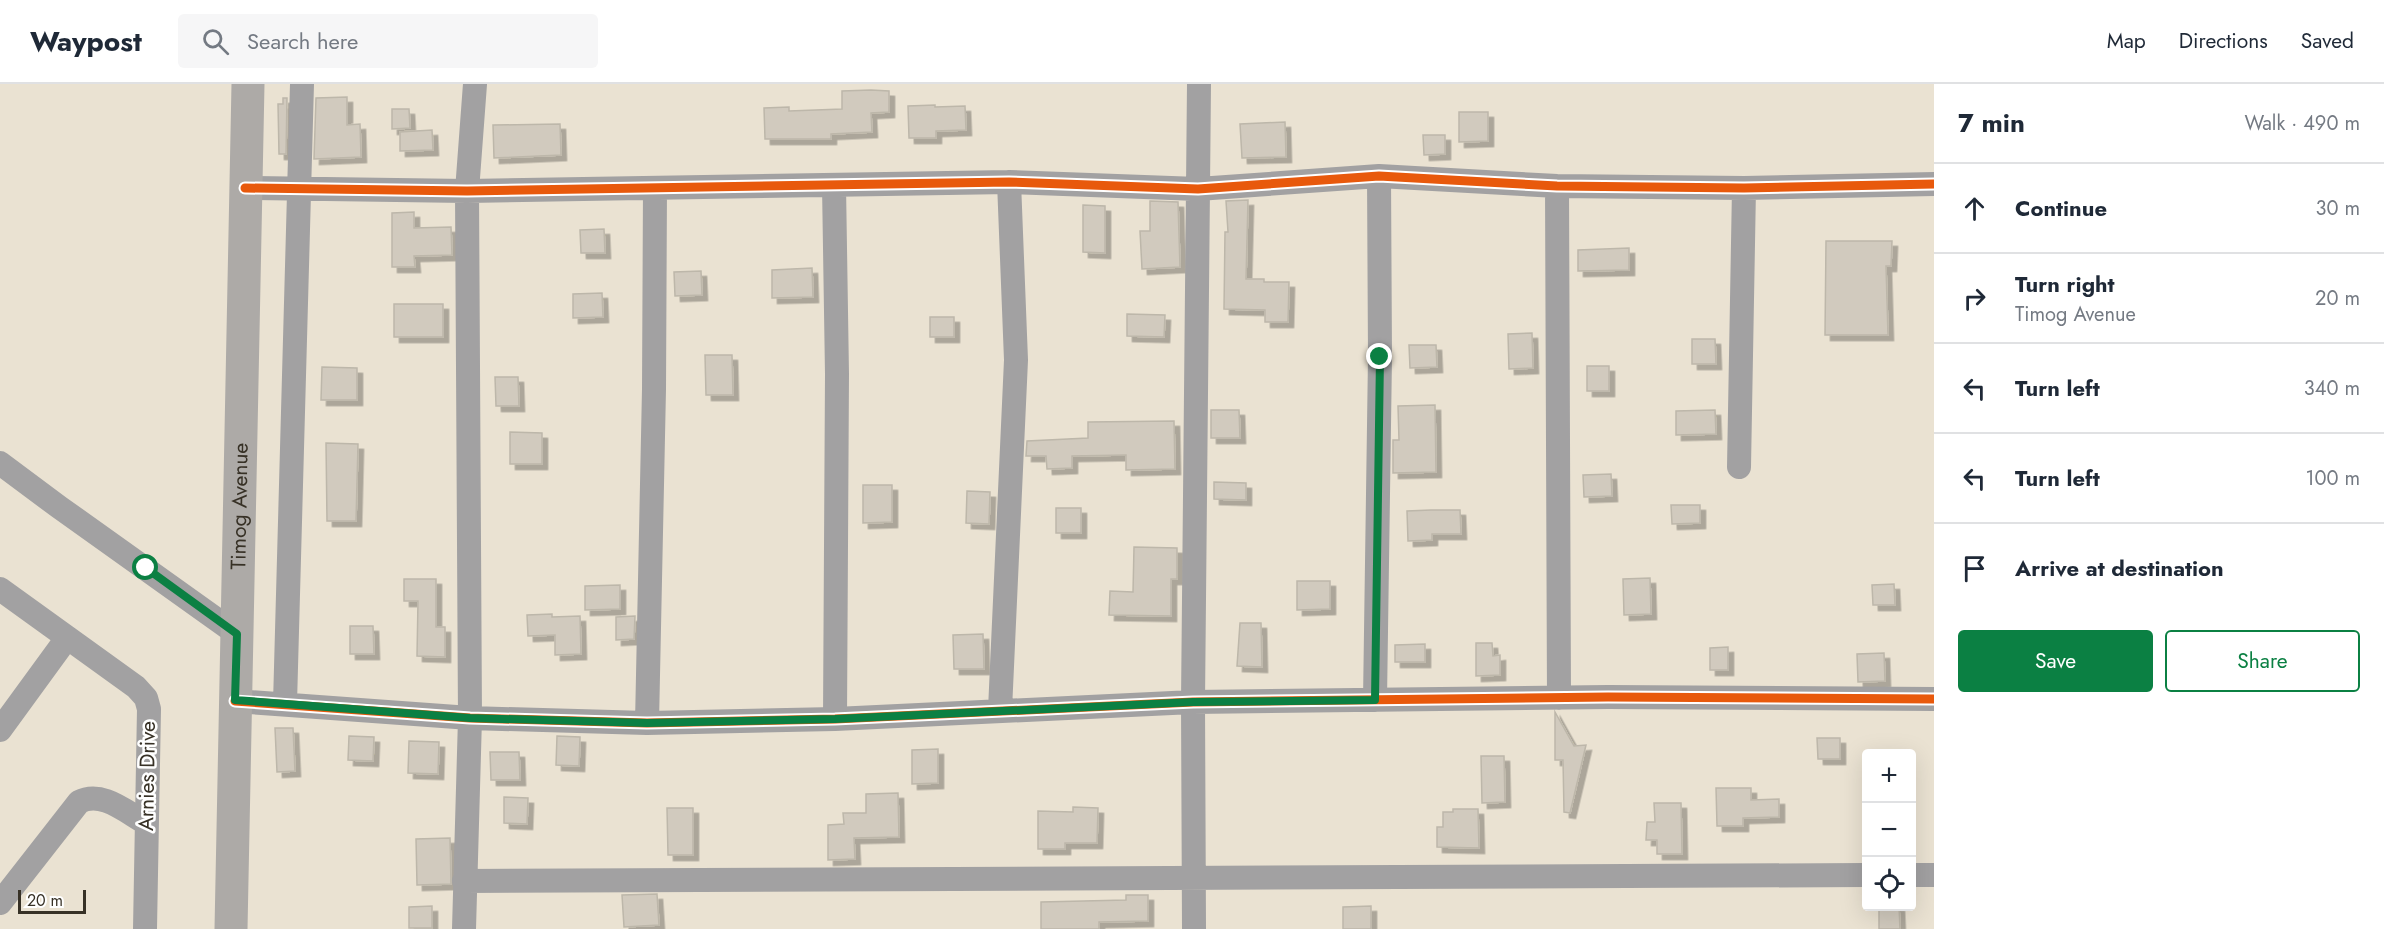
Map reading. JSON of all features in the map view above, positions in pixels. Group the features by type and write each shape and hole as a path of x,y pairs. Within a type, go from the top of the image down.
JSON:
{"main road":[{"name":"Timog Avenue","path":"231,929 248,84"}],"street":[{"path":"285,704 302,84"},
{"path":"464,929 470,718 467,191 474,84"},
{"path":"1194,929 1193,702 1199,84"},
{"path":"246,188 467,191 1009,182 1198,189 1379,176 1557,186 1744,188 1934,184"},
{"path":"1375,700 1380,357 1379,176"},
{"path":"1000,710 1016,360 1009,182"},
{"path":"834,185 837,374 835,719"},
{"path":"1557,186 1559,698"},
{"path":"647,723 654,401 655,188"},
{"path":"1739,467 1744,188"},
{"path":"0,462 237,634"},
{"name":"Arnies Drive","path":"0,590 136,687 146,698 148,710 145,929"},
{"path":"0,730 67,638"},
{"path":"235,700 470,718 647,723 835,719 1193,702 1559,698 1934,699"},
{"path":"0,903 79,802 95,798 104,800 146,823"},
{"path":"464,881 1862,875"},
{"path":"1916,875 1934,875"}],"building":[{"path":"842,91 889,91 889,112 871,113 872,132 831,134 831,139 765,139 764,108 789,107 789,111 842,109"},
{"path":"347,97 347,125 360,124 361,157 314,159 316,98"},
{"path":"283,98 287,98 286,154 279,154 278,104 283,104"},
{"path":"935,105 935,107 965,106 966,130 936,131 936,138 909,138 908,106"},
{"path":"392,109 409,109 410,128 392,129"},
{"path":"1459,112 1488,112 1488,141 1459,142"},
{"path":"1285,122 1286,157 1242,158 1240,124"},
{"path":"560,124 561,155 494,158 493,125"},
{"path":"432,130 433,150 400,151 400,132"},
{"path":"1423,135 1445,135 1445,154 1424,155"},
{"path":"1248,200 1246,279 1289,282 1288,322 1265,322 1265,310 1224,309 1225,232 1228,232 1226,201"},
{"path":"1150,201 1178,202 1180,267 1142,269 1140,231 1150,231"},
{"path":"1083,205 1105,206 1105,253 1083,252"},
{"path":"414,212 414,228 451,227 452,255 414,256 415,267 392,267 392,213"},
{"path":"604,229 605,253 581,253 580,230"},
{"path":"1826,241 1892,241 1891,266 1886,266 1888,335 1825,335"},
{"path":"1629,248 1629,270 1578,271 1578,250"},
{"path":"812,268 813,297 772,298 772,270"},
{"path":"701,271 702,295 675,296 674,272"},
{"path":"602,293 603,317 573,318 573,294"},
{"path":"394,304 443,304 443,337 394,337"},
{"path":"1127,314 1165,315 1164,337 1127,336"},
{"path":"930,317 954,317 954,337 930,337"},
{"path":"1532,333 1533,368 1509,369 1508,334"},
{"path":"1692,339 1715,339 1716,364 1692,364"},
{"path":"1409,345 1436,345 1437,367 1410,368"},
{"path":"705,355 732,355 733,395 706,395"},
{"path":"1587,366 1609,366 1609,391 1587,391"},
{"path":"322,367 357,368 357,400 321,400"},
{"path":"495,377 518,377 519,406 496,406"},
{"path":"1435,405 1436,472 1393,473 1393,440 1399,440 1398,406"},
{"path":"1211,410 1239,410 1240,438 1211,438"},
{"path":"1715,410 1716,434 1676,435 1676,411"},
{"path":"1174,421 1175,469 1126,470 1126,455 1072,456 1072,468 1047,469 1046,456 1026,456 1027,441 1088,438 1088,422"},
{"path":"510,432 542,433 542,464 510,464"},
{"path":"326,443 358,444 356,521 327,521"},
{"path":"1611,474 1612,496 1584,497 1583,475"},
{"path":"1214,482 1246,483 1246,500 1214,499"},
{"path":"863,485 892,485 892,522 863,523"},
{"path":"967,491 990,492 989,524 966,523"},
{"path":"1671,505 1700,505 1700,523 1672,524"},
{"path":"1056,508 1081,508 1081,533 1056,533"},
{"path":"1460,510 1461,534 1432,534 1432,540 1408,541 1407,511"},
{"path":"1134,547 1177,548 1177,579 1171,579 1171,616 1109,615 1110,591 1133,592"},
{"path":"1650,578 1651,614 1624,615 1623,579"},
{"path":"404,579 436,579 436,627 445,627 445,657 417,656 418,601 404,601"},
{"path":"1297,581 1330,581 1330,609 1297,610"},
{"path":"1894,584 1895,605 1873,605 1872,585"},
{"path":"620,585 620,609 585,610 585,586"},
{"path":"552,614 552,617 580,616 581,654 555,655 555,635 528,636 527,615"},
{"path":"635,616 634,639 616,640 616,617"},
{"path":"1240,623 1261,623 1262,667 1237,666"},
{"path":"350,626 373,626 374,654 350,654"},
{"path":"983,634 984,669 954,669 953,635"},
{"path":"1476,643 1492,643 1493,656 1500,655 1500,675 1476,676"},
{"path":"1425,644 1425,662 1395,662 1395,645"},
{"path":"1728,647 1728,670 1710,670 1710,648"},
{"path":"1884,653 1885,681 1858,682 1857,654"},
{"path":"1555,712 1574,746 1586,745 1570,813 1564,812 1563,760 1555,760"},
{"path":"275,728 293,728 295,771 277,772"},
{"path":"349,736 374,737 373,761 348,760"},
{"path":"557,736 580,737 579,766 556,765"},
{"path":"1817,738 1840,738 1840,759 1818,759"},
{"path":"409,741 439,742 438,774 408,773"},
{"path":"938,749 938,783 912,784 912,750"},
{"path":"490,752 519,752 520,780 491,780"},
{"path":"1481,756 1504,756 1505,802 1482,803"},
{"path":"1716,788 1751,788 1751,800 1779,799 1779,817 1743,818 1743,826 1717,826"},
{"path":"898,793 899,837 854,838 855,859 828,860 828,825 844,824 843,813 866,813 866,794"},
{"path":"504,797 528,798 527,824 504,823"},
{"path":"1654,803 1681,803 1682,854 1657,854 1657,840 1646,840 1647,822 1655,822"},
{"path":"1073,807 1098,808 1097,843 1065,843 1065,849 1038,849 1038,811 1073,812"},
{"path":"667,808 693,808 693,855 668,855"},
{"path":"1453,809 1478,809 1479,848 1437,847 1437,827 1443,827 1443,812 1453,812"},
{"path":"450,838 451,884 417,885 416,839"},
{"path":"657,894 659,925 624,927 622,895"},
{"path":"1126,895 1148,895 1148,921 1099,922 1099,929 1041,929 1041,902 1126,900"},
{"path":"432,906 432,928 409,928 409,907"},
{"path":"1371,906 1371,929 1343,929 1343,907"},
{"path":"1879,911 1899,911 1900,929 1879,929"}],"cycle path":[{"path":"245,188 467,191 1009,182 1198,189 1379,176 1557,186 1744,188 1934,184"},
{"path":"235,701 470,718 647,723 835,719 1193,702 1608,697 1934,699"}],"route":[{"path":"146,568 237,634 235,700 470,718 647,723 835,719 1193,702 1375,700 1380,357"}]}
